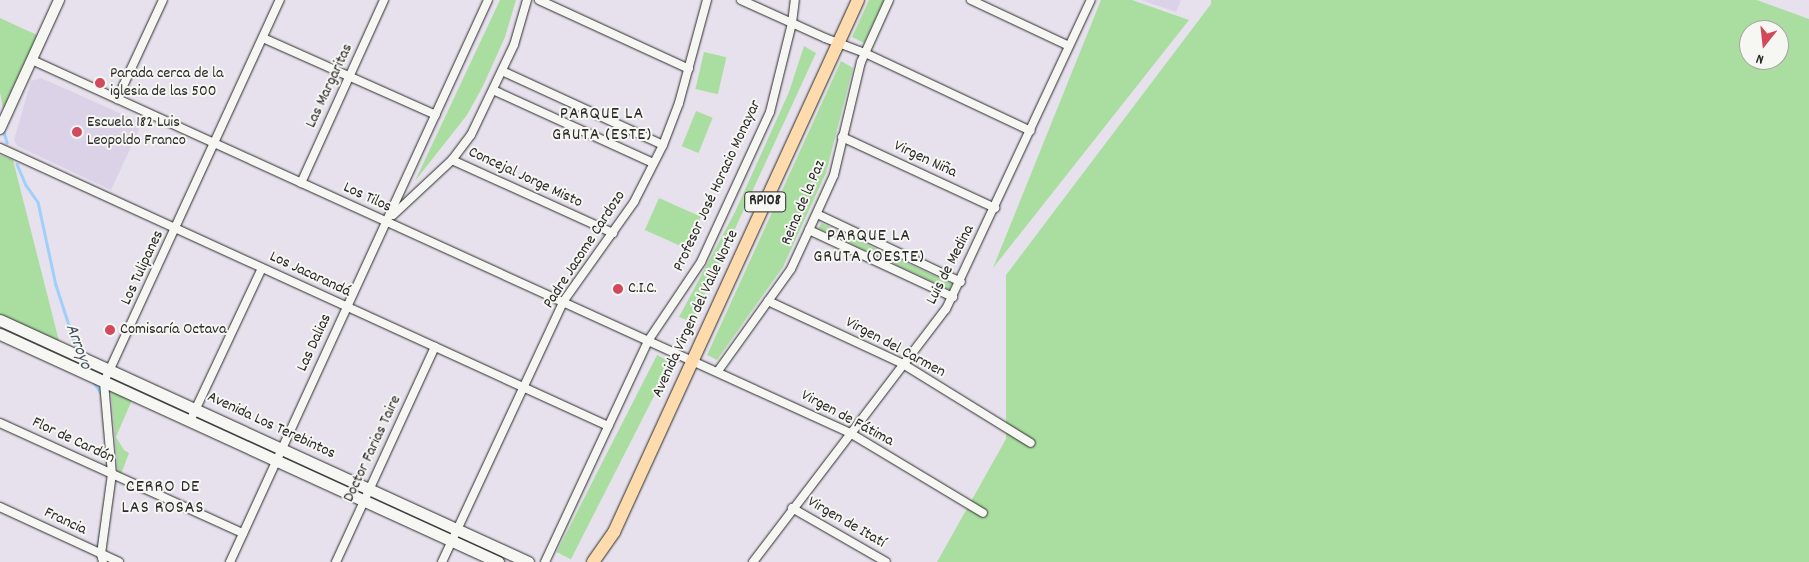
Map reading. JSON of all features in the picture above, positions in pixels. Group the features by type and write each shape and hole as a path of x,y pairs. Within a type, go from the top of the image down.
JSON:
{"main road":[{"name":"Avenida Virgen del Valle Norte","path":"593,562 614,532 858,0"},
{"name":"Avenida Los Terebintos","path":"0,320 528,562"},
{"name":"Avenida Los Terebintos","path":"0,334 498,562"},
{"name":"Avenida Virgen del Valle Norte","path":"607,562 614,532"}],"street":[{"path":"0,129 60,0"},
{"path":"117,99 163,0"},
{"name":"Los Tulipanes","path":"104,382 280,0"},
{"name":"Las Margaritas","path":"301,183 384,0"},
{"name":"Las Dalias","path":"230,562 488,0"},
{"path":"387,222 403,204 452,160 471,135 514,45 527,0"},
{"path":"539,0 689,69"},
{"name":"Padre Jacome Cardozo","path":"442,562 563,302 634,202 663,145 679,104 707,0"},
{"path":"741,0 838,44 864,53 1031,131"},
{"name":"Profesor José Horacio Monayar","path":"545,562 648,341 700,262 770,112 792,24 795,0"},
{"name":"Reina de la Paz","path":"718,371 791,269 809,230 834,174 864,53 889,0"},
{"path":"972,0 1070,46"},
{"name":"Luis de Medina","path":"752,562 953,297 1091,0"},
{"path":"263,38 436,115"},
{"name":"Los Tilos","path":"32,60 692,360"},
{"path":"502,71 663,145"},
{"path":"493,90 654,163"},
{"name":"Virgen Niña","path":"842,137 996,208"},
{"name":"Los Jacarandá","path":"0,148 608,426"},
{"name":"Concejal Jorge Misto","path":"452,160 613,233"},
{"path":"816,214 961,282"},
{"path":"809,230 953,297"},
{"path":"190,421 262,268"},
{"name":"Virgen del Carmen","path":"768,301 903,364 1032,443"},
{"name":"Doctor Farias Taire","path":"336,562 435,347"},
{"name":"Virgen de Fátima","path":"692,360 850,433 983,513"},
{"path":"102,558 112,474 104,382"},
{"name":"Flor de Cardón","path":"0,423 243,533"},
{"name":"Francia","path":"0,507 102,558 119,562"},
{"name":"Virgen de Itatí","path":"792,508 872,559 886,562"}],"shaded area":[{"path":"1141,0 1181,0 1176,12"},
{"name":"Escuela 182 Luis Leopoldo Franco","path":"41,78 142,123 111,190 17,146 14,140 31,81"}],"green space":[{"path":"500,0 516,0 505,37 483,86 467,115 415,181"},
{"path":"869,0 884,0 864,43 852,37"},
{"path":"1101,0 1132,0 1189,20 993,268"},
{"path":"1211,0 1757,0 1809,19 1809,562 937,562 1006,439 1006,275 1211,4"},
{"path":"0,18 37,35 3,109 0,92"},
{"path":"804,46 816,53 692,322 679,317 735,212 789,92"},
{"path":"704,52 726,57 718,94 695,89"},
{"path":"841,61 853,68 826,173 783,267 717,360 707,355"},
{"path":"696,111 713,118 698,153 682,146"},
{"path":"0,155 13,160 59,341 0,314"},
{"path":"659,198 701,217 687,249 645,230"},
{"path":"821,223 952,284 950,290 818,228"},
{"path":"657,355 671,362 571,559 557,552"},
{"path":"111,391 132,400 116,437 124,450 129,453 121,474 118,472"}],"waterway":[{"name":"Arroyo","path":"3,129 7,142"},
{"name":"Arroyo","path":"17,164 26,185 38,202 56,285 77,350"},
{"name":"Arroyo","path":"94,382 102,395"},
{"name":"Arroyo","path":"97,551 101,529"}],"place":[{"name":"Parada cerca de la iglesia de las 500","path":"100,83"},
{"name":"Escuela 182 Luis Leopoldo Franco","path":"77,132"},
{"name":"C.I.C.","path":"618,289"},
{"name":"Comisaría Octava","path":"110,330"}],"district":[{"name":"PARQUE LA GRUTA (ESTE)","path":"602,126"},
{"name":"PARQUE LA GRUTA (OESTE)","path":"869,248"},
{"name":"CERRO DE LAS ROSAS","path":"163,499"}]}
